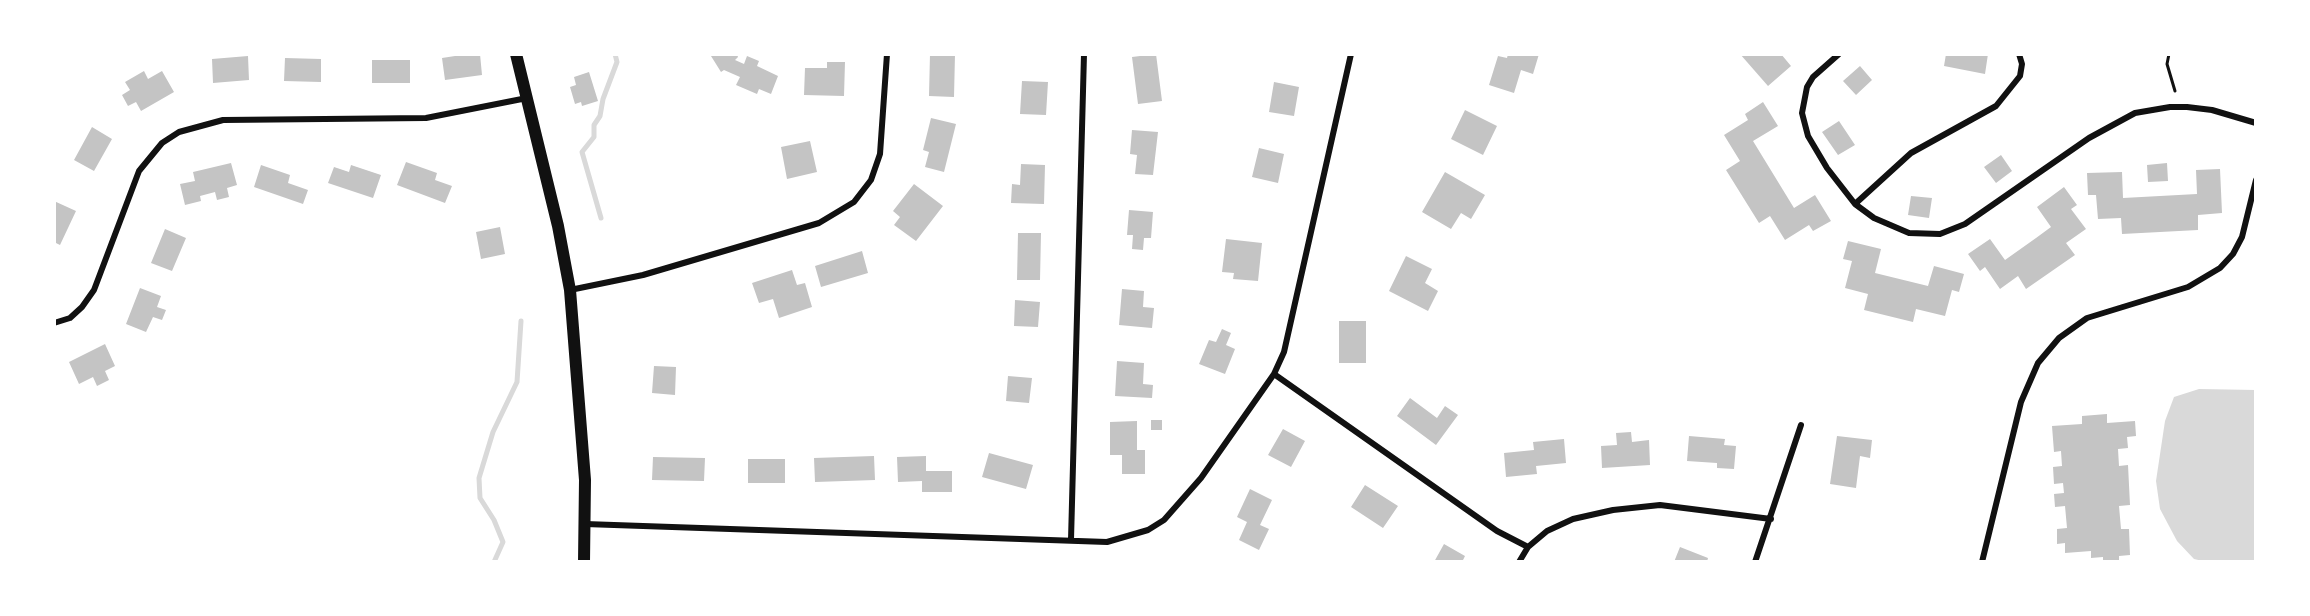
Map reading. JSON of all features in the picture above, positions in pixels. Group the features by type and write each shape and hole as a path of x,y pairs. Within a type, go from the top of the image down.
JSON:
{"main road":[{"path":"516,54 558,226 570,290 585,480 584,562"}],"street":[{"path":"570,290 643,275 819,223 854,202 871,180 880,154 887,54"},
{"path":"1071,540 1084,54"},
{"path":"585,524 1107,542 1128,538 1148,530 1164,520 1201,478 1274,374 1284,352 1351,54"},
{"path":"1839,54 1812,77 1805,94 1802,113 1813,144 1827,168 1855,204 1890,226 1909,233 1940,234 1965,224 2089,138 2135,113 2170,107 2187,107 2212,110 2256,123"},
{"path":"1855,204 1911,153 1996,106 2020,76 2022,64 2019,54"},
{"path":"54,322 70,318 82,308 94,290 139,171 162,142 179,132 223,120 426,118 527,98"},
{"path":"1982,562 2021,402 2038,363 2059,338 2087,318 2188,287 2220,268 2233,254 2242,237 2256,180"},
{"path":"1274,374 1497,531 1528,547"},
{"path":"1755,562 1801,425"},
{"path":"1519,562 1528,547 1547,531 1573,519 1613,510 1660,505 1770,519"}],"path":[{"path":"2169,54 2168,64 2175,91"}],"shaded area":[{"path":"2199,389 2256,390 2256,562 2207,562 2194,559 2177,541 2160,509 2156,481 2165,421 2174,397"}],"building":[{"path":"480,54 482,75 445,80 442,58"},
{"path":"737,54 738,57 735,60 744,64 747,56 759,61 757,66 778,76 771,94 759,89 757,94 736,85 740,77 724,70 721,72 711,56"},
{"path":"930,54 955,54 954,97 929,96"},
{"path":"1156,54 1162,101 1138,104 1132,57"},
{"path":"1508,54 1539,54 1533,74 1521,70 1514,93 1489,85 1498,56 1507,58"},
{"path":"1740,54 1781,54 1791,66 1768,86"},
{"path":"1946,54 1988,54 1985,74 1944,66"},
{"path":"248,56 249,80 213,83 212,59"},
{"path":"285,58 321,59 321,82 284,81"},
{"path":"372,60 410,60 410,83 372,83"},
{"path":"827,62 845,62 844,96 804,95 805,68 827,68"},
{"path":"1860,66 1872,80 1856,95 1843,81"},
{"path":"144,71 148,79 162,71 174,92 141,111 136,102 128,106 122,95 130,90 125,82"},
{"path":"589,72 598,101 582,106 581,102 575,104 570,87 576,85 574,77"},
{"path":"1022,81 1048,82 1046,115 1020,114"},
{"path":"1274,82 1299,87 1294,116 1269,112"},
{"path":"1763,102 1778,126 1753,141 1794,208 1815,195 1831,221 1813,231 1809,225 1785,240 1770,216 1759,223 1726,170 1740,161 1724,135 1748,120 1745,114"},
{"path":"1465,110 1497,126 1483,155 1451,139"},
{"path":"931,118 956,124 944,172 925,167 929,152 923,150"},
{"path":"1839,121 1855,145 1838,155 1822,132"},
{"path":"92,127 112,139 94,171 74,160"},
{"path":"1132,130 1158,132 1153,175 1135,174 1137,155 1130,154"},
{"path":"810,141 817,172 787,179 781,147"},
{"path":"1259,148 1284,154 1278,183 1252,177"},
{"path":"2001,155 2012,171 1996,183 1984,167"},
{"path":"406,162 437,173 435,180 452,186 445,203 397,185"},
{"path":"231,163 237,185 227,188 229,197 217,200 215,192 200,196 201,201 185,205 180,184 195,181 193,172"},
{"path":"2167,163 2168,181 2148,182 2147,165"},
{"path":"1021,164 1045,165 1044,204 1011,203 1012,184 1020,185"},
{"path":"261,165 290,175 288,183 308,190 303,204 254,187"},
{"path":"351,165 381,175 373,198 328,183 334,167 349,172"},
{"path":"2220,169 2222,213 2198,215 2198,230 2122,234 2121,218 2098,219 2096,195 2088,195 2087,173 2122,172 2123,198 2197,194 2196,170"},
{"path":"1445,172 1485,195 1471,219 1461,213 1451,229 1422,212"},
{"path":"914,184 943,206 916,241 894,225 900,217 893,211"},
{"path":"2064,187 2077,205 2071,209 2086,229 2066,243 2075,255 2026,289 2018,276 2000,289 1985,267 1980,271 1968,254 1990,239 2005,260 2051,227 2037,207"},
{"path":"1911,196 1932,198 1929,218 1908,215"},
{"path":"54,201 76,211 60,245 54,242"},
{"path":"1129,210 1153,212 1151,238 1144,238 1143,250 1132,249 1133,235 1127,235"},
{"path":"500,227 505,254 481,259 476,232"},
{"path":"165,229 186,238 172,271 151,263"},
{"path":"1018,233 1041,233 1040,280 1017,280"},
{"path":"1226,239 1262,243 1258,281 1233,279 1234,273 1222,272"},
{"path":"1848,241 1881,249 1875,273 1928,286 1934,266 1964,274 1959,292 1952,290 1945,316 1916,309 1913,322 1864,310 1868,294 1845,288 1852,261 1843,259"},
{"path":"862,251 868,273 821,287 815,266"},
{"path":"1406,256 1432,269 1425,283 1438,291 1428,311 1389,291"},
{"path":"792,270 797,285 805,283 812,307 779,318 773,299 759,303 752,283"},
{"path":"140,288 161,296 157,307 166,310 162,320 153,317 146,332 126,324"},
{"path":"1122,289 1144,291 1143,307 1154,308 1152,328 1119,325"},
{"path":"1015,300 1040,302 1038,327 1014,326"},
{"path":"1339,321 1366,321 1366,363 1339,363"},
{"path":"1222,329 1231,333 1226,345 1235,349 1225,374 1199,364 1209,340 1216,342"},
{"path":"105,344 115,366 105,371 109,380 97,386 93,377 79,384 69,362"},
{"path":"1117,361 1144,363 1143,384 1153,385 1152,398 1115,396"},
{"path":"654,366 676,367 675,395 652,393"},
{"path":"1008,376 1032,378 1029,403 1006,401"},
{"path":"1410,398 1437,418 1445,406 1458,415 1436,445 1397,416"},
{"path":"2107,414 2107,423 2135,421 2136,436 2127,437 2128,448 2118,449 2119,466 2128,465 2130,505 2119,506 2121,529 2129,529 2130,555 2119,556 2119,562 2103,562 2103,557 2091,558 2091,551 2065,553 2065,543 2057,544 2057,529 2067,528 2065,506 2055,507 2054,494 2064,493 2063,483 2054,484 2053,467 2062,466 2061,451 2054,452 2052,426 2082,424 2082,416"},
{"path":"1151,420 1162,420 1162,430 1151,430"},
{"path":"1137,421 1137,450 1145,450 1145,474 1122,474 1122,455 1110,455 1110,422"},
{"path":"1283,429 1305,441 1291,467 1268,455"},
{"path":"1631,432 1632,442 1649,440 1650,465 1602,468 1601,446 1617,445 1616,433"},
{"path":"1689,436 1725,439 1724,445 1736,446 1734,469 1717,468 1717,463 1687,461"},
{"path":"1837,436 1872,440 1870,458 1860,456 1856,488 1830,484"},
{"path":"1564,439 1566,463 1536,466 1537,474 1506,477 1504,453 1534,450 1533,442"},
{"path":"989,453 1033,465 1026,489 982,477"},
{"path":"874,456 875,480 815,482 814,458"},
{"path":"926,456 926,471 952,471 952,492 922,492 922,481 898,482 897,457"},
{"path":"653,457 705,458 704,481 652,480"},
{"path":"748,459 785,459 785,483 748,483"},
{"path":"1365,485 1398,506 1383,528 1351,507"},
{"path":"1250,489 1272,500 1260,525 1269,529 1259,550 1239,540 1247,522 1237,517"},
{"path":"1444,544 1465,556 1462,562 1434,562"},
{"path":"1680,547 1708,558 1707,562 1674,562"}],"waterway":[{"path":"601,218 582,152 594,137 594,125 600,116 603,99 617,62 615,54"},
{"path":"494,562 503,542 494,520 480,498 479,478 493,432 517,382 521,321"}]}
